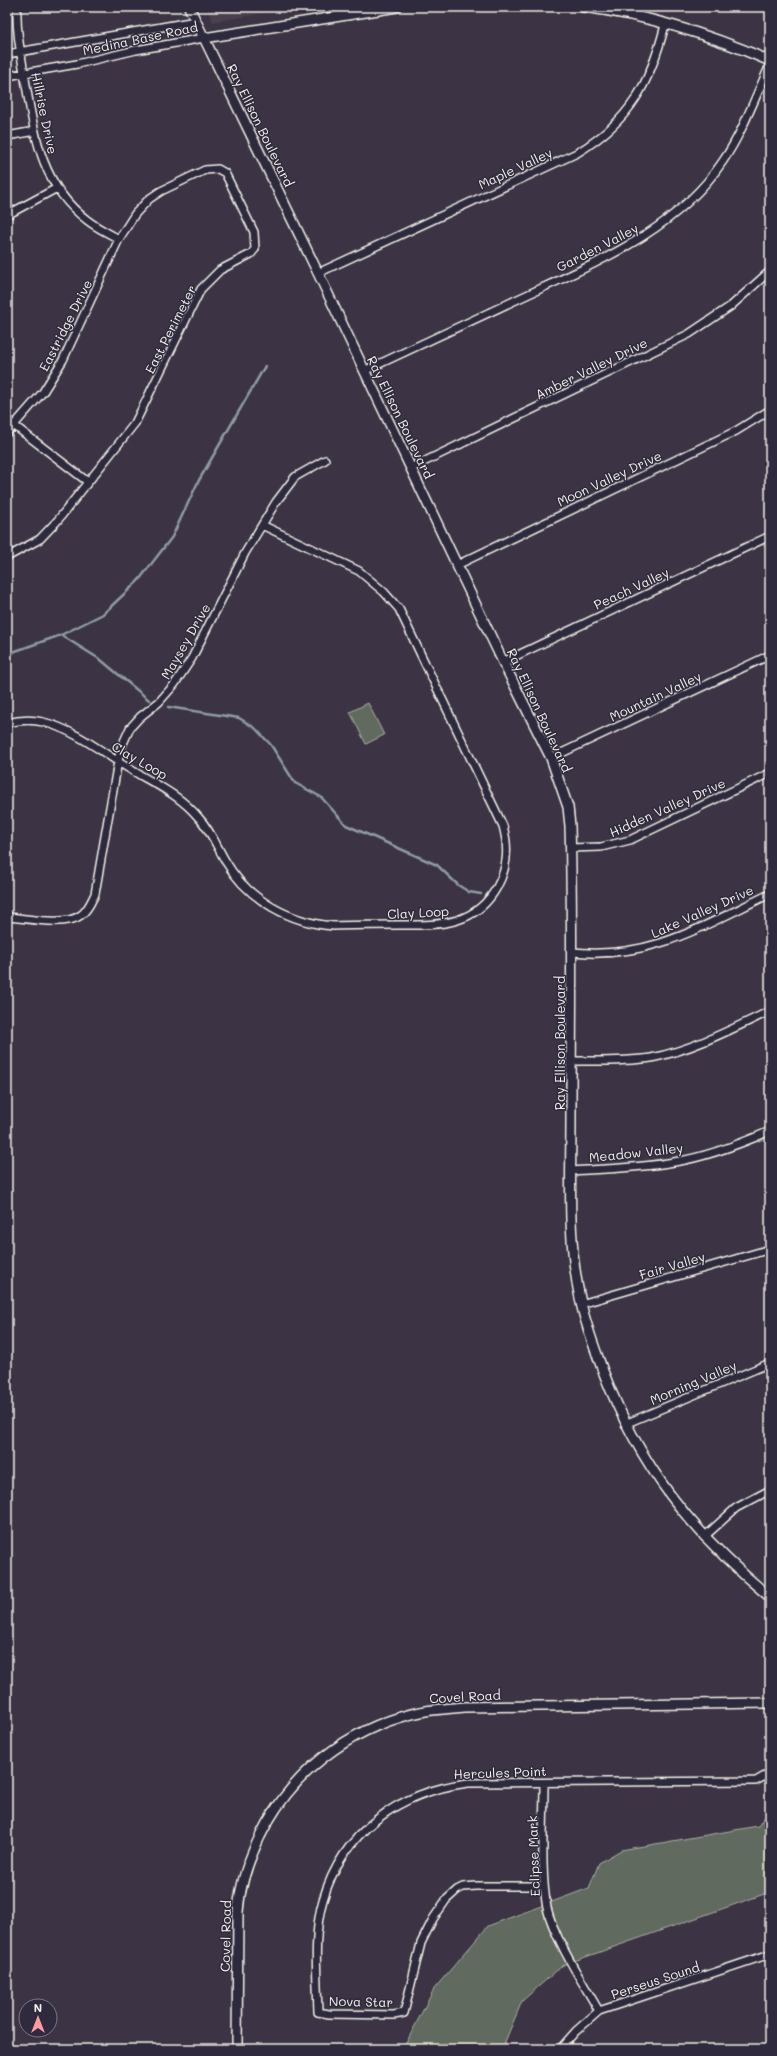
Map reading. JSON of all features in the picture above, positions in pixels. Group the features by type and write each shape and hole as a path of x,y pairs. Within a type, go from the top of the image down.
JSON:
{"street":[{"name":"Hillrise Drive","path":"18,7 16,26 20,52 35,131 42,159 57,188 87,220 119,239"},
{"name":"Ray Ellison Boulevard","path":"189,7 318,273 456,565 551,758 568,807 572,952 570,1230 581,1304 596,1350 625,1424 664,1489 704,1537 737,1570 770,1597"},
{"name":"Medina Base Road","path":"7,76 24,74 204,38 397,7"},
{"path":"583,7 665,24 730,44 770,60"},
{"name":"Medina Base Road","path":"7,54 196,21"},
{"name":"Maple Valley","path":"318,273 577,153 593,143 620,120 641,91 656,56 665,24"},
{"name":"Garden Valley","path":"364,371 617,253 658,227 679,211 707,182 724,160 770,66"},
{"path":"7,136 35,131"},
{"name":"East Perimeter","path":"7,557 40,539 58,520 135,423 201,289 220,270 251,254 256,245 254,232 229,178 225,172 218,169 205,170 161,191 148,199 135,214 119,239"},
{"path":"7,215 57,188"},
{"name":"Eastridge Drive","path":"7,433 43,392 63,360 119,239"},
{"name":"Amber Valley Drive","path":"411,468 689,334 731,306 770,271"},
{"name":"Moon Valley Drive","path":"456,565 736,431 770,410"},
{"path":"7,420 88,482"},
{"name":"Maysey Drive","path":"7,917 66,920 80,916 86,910 95,894 118,761 121,748 130,728 159,702 174,685 192,658 245,553 276,502 295,477 324,460"},
{"name":"Clay Loop","path":"7,723 23,719 52,725 72,734 178,798 199,817 207,828 226,863 245,887 266,904 292,917 334,926 438,925 449,924 476,911 493,894 505,870 507,859 506,837 503,826 399,609 384,592 360,571 262,525"},
{"name":"Peach Valley","path":"503,662 770,536"},
{"name":"Mountain Valley","path":"551,758 770,655"},
{"name":"Hidden Valley Drive","path":"570,848 605,847 630,840 770,773"},
{"name":"Lake Valley Drive","path":"572,952 608,954 648,948 672,940 770,894"},
{"path":"571,1061 619,1062 652,1057 694,1045 770,1011"},
{"name":"Meadow Valley","path":"571,1171 624,1169 676,1162 738,1144 770,1131"},
{"name":"Fair Valley","path":"581,1304 770,1249"},
{"name":"Morning Valley","path":"625,1424 770,1363"},
{"path":"704,1537 736,1508 770,1490"},
{"name":"Covel Road","path":"237,2049 239,1893 248,1862 256,1842 278,1804 309,1768 328,1752 377,1726 405,1716 426,1711 465,1707 770,1703"},
{"name":"Hercules Point","path":"318,2012 318,1937 323,1900 338,1863 345,1851 379,1817 397,1804 433,1790 468,1783 756,1781 770,1773"},
{"name":"Eclipse Mark","path":"544,1783 544,1886 551,1921 599,2011"},
{"name":"Nova Star","path":"318,2012 336,2014 394,2015 404,2013 421,1942 433,1919 446,1900 457,1890 463,1887 476,1886 544,1886"},
{"name":"Perseus Sound","path":"560,2049 576,2030 599,2011 770,1954"}],"shaded area":[{"path":"206,7 300,7 213,22"},
{"path":"368,703 384,735 366,744 350,712"},
{"path":"770,1810 770,1892 563,1965 522,2001 502,2049 403,2049 434,1989 488,1926 589,1888 599,1863 621,1850 758,1826"}],"waterway":[{"path":"7,654 61,635 103,614 139,580 172,537 198,482 265,366"},
{"path":"61,635 101,660 149,700"},
{"path":"168,707 239,718 255,728 271,745 295,783 321,797 346,825 437,865 458,885 469,892 481,894"}]}
